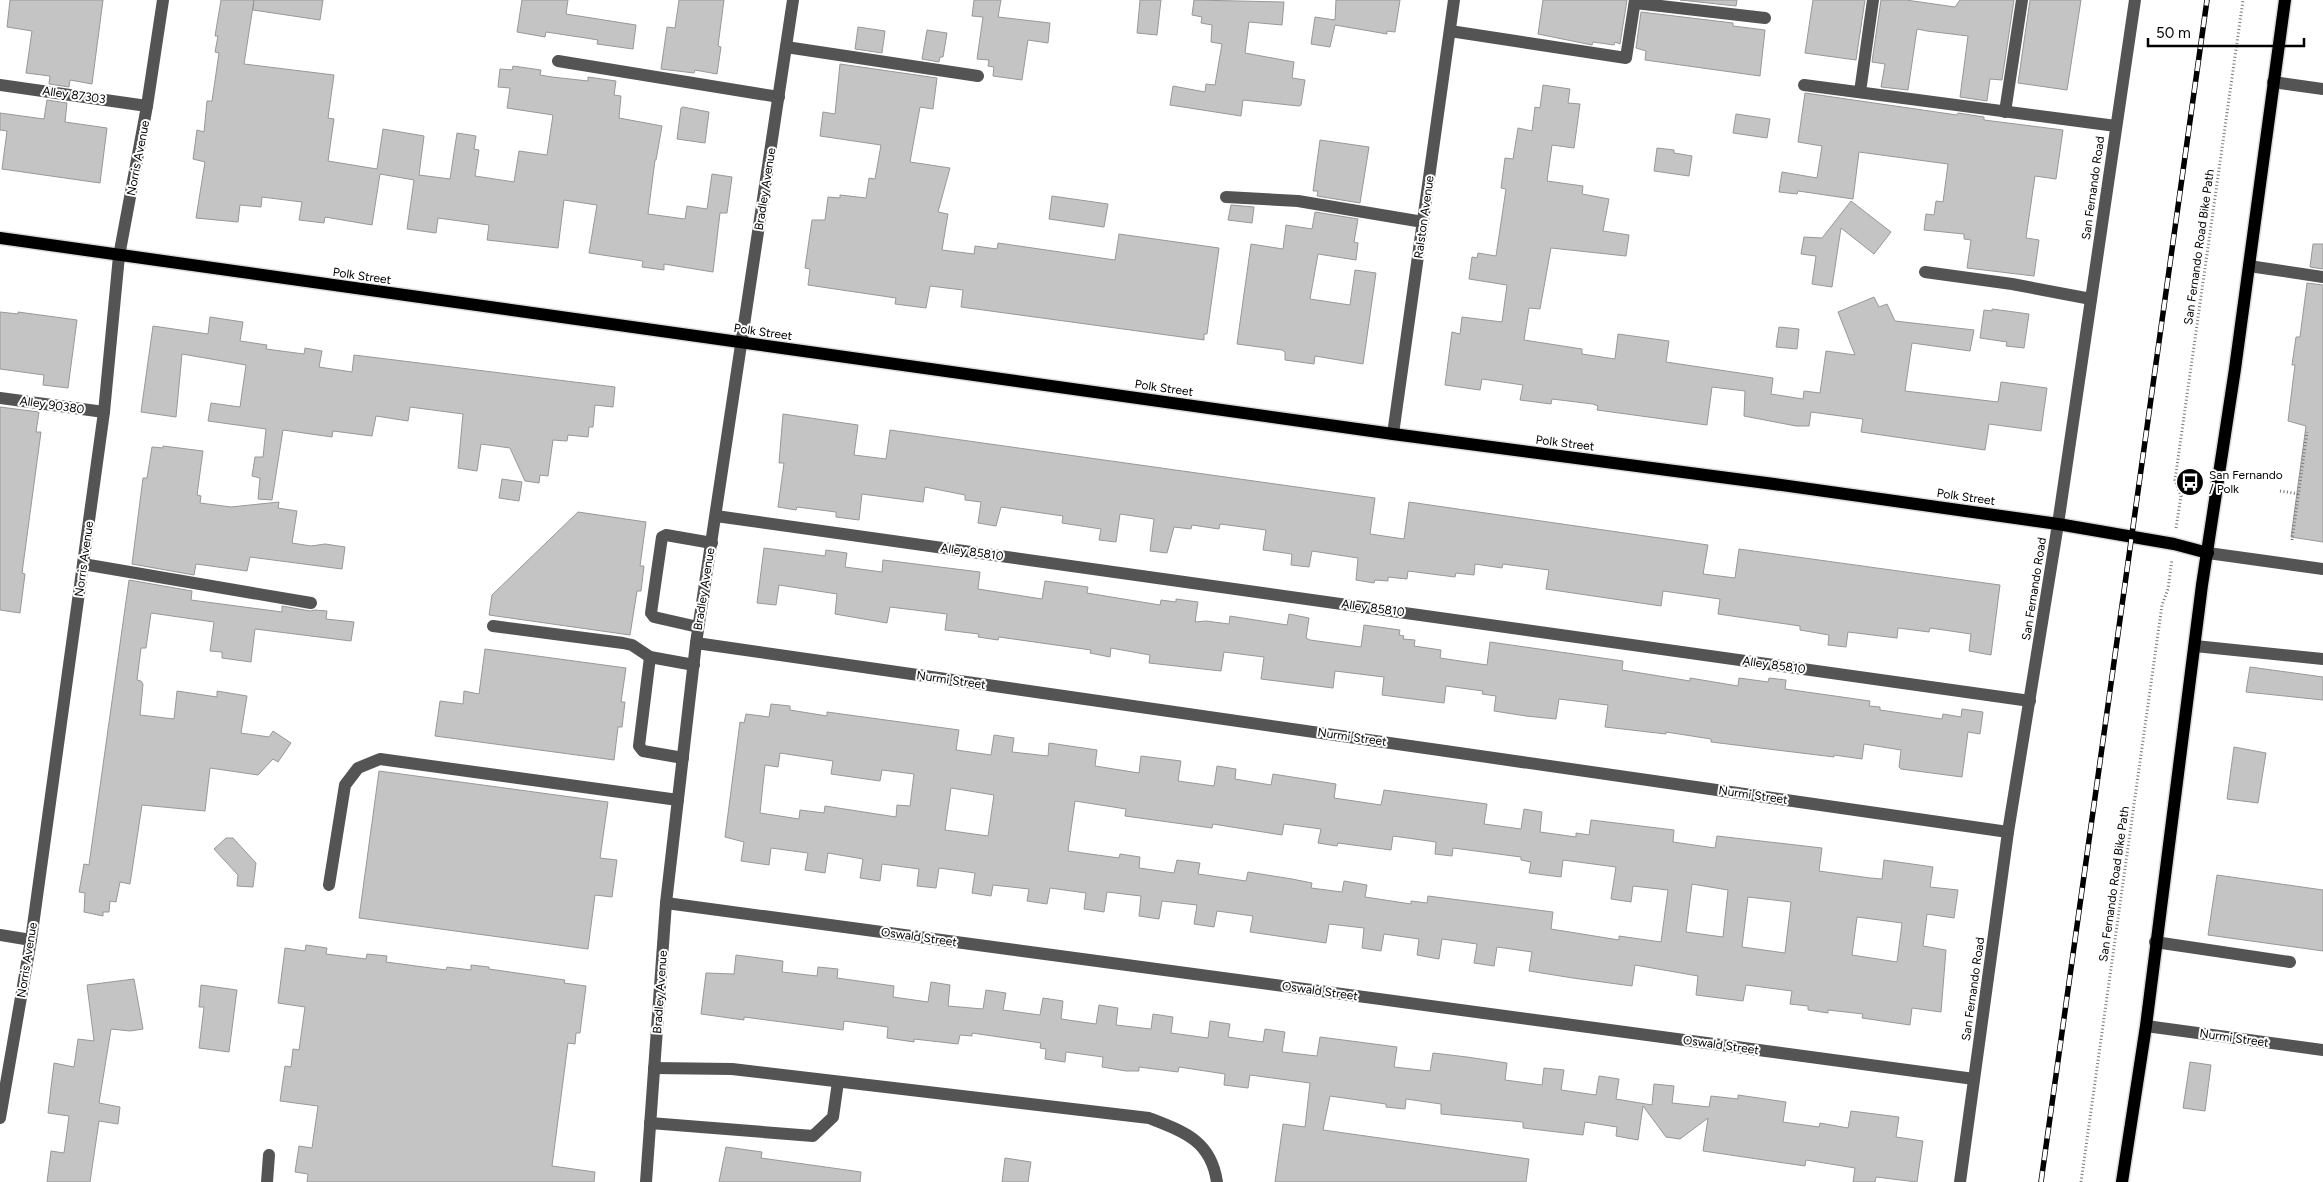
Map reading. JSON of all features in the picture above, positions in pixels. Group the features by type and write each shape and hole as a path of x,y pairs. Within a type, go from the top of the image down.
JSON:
{"main road":[{"path":"2122,1182 2146,1026 2195,646 2285,0"},
{"name":"Polk Street","path":"0,238 1393,434 1774,484 2058,524 2174,544 2208,553"}],"street":[{"name":"Norris Avenue","path":"0,1118 31,940 104,412 119,256 148,106 163,0"},
{"name":"Bradley Avenue","path":"646,1182 666,903 696,643 793,0"},
{"name":"Ralston Avenue","path":"1393,434 1454,0"},
{"path":"1860,92 1873,0"},
{"path":"2005,112 2022,0"},
{"name":"San Fernando Road","path":"1960,1182 2008,832 2058,524 2135,0"},
{"path":"1450,31 1626,58 1635,2 1765,18"},
{"path":"786,47 978,76"},
{"path":"558,61 779,97"},
{"path":"2274,82 2323,89"},
{"name":"Alley 87303","path":"0,85 148,106"},
{"path":"1804,85 2116,126"},
{"path":"1226,197 1298,201 1423,222"},
{"path":"2249,266 2323,277"},
{"path":"1925,272 2012,284 2091,299"},
{"name":"Alley 90380","path":"0,398 104,412"},
{"name":"Alley 85810","path":"716,516 2030,701"},
{"path":"698,627 654,618 652,613 662,537 666,535 712,543"},
{"name":"Polk Street","path":"2208,553 2323,569"},
{"path":"83,564 312,603"},
{"path":"493,626 623,643 632,645 650,657 694,665"},
{"name":"Nurmi Street","path":"696,643 2008,832"},
{"path":"2195,646 2323,659"},
{"path":"650,657 639,746 643,751 683,758"},
{"path":"329,885 345,785 358,768 380,759 678,800"},
{"name":"Oswald Street","path":"666,903 1974,1079"},
{"path":"0,935 31,940"},
{"path":"2156,942 2290,962"},
{"name":"Nurmi Street","path":"2146,1026 2323,1050"},
{"path":"654,1068 732,1069 1149,1118 1179,1130 1206,1149 1217,1182"},
{"path":"650,1123 813,1136 833,1116 838,1082"},
{"path":"266,1182 269,1155"}],"path":[{"name":"San Fernando Road Bike Path","path":"2181,496 2176,480 2243,0"},
{"path":"2292,540 2307,432"},
{"path":"2280,491 2299,494"},
{"name":"San Fernando Road Bike Path","path":"2081,1182 2162,606 2168,589"}],"building":[{"path":"10,0 103,0 92,84 70,80 69,87 49,84 50,76 26,73 32,31 7,27"},
{"path":"221,0 254,0 244,64 334,75 328,118 334,119 328,161 377,169 383,129 424,136 419,175 450,179 457,133 476,136 474,149 479,150 475,176 514,182 519,151 547,155 553,115 507,108 510,88 498,87 500,69 512,70 513,66 541,70 540,75 552,77 588,81 588,77 616,81 614,95 621,96 619,118 662,126 655,160 648,214 685,219 687,206 707,209 712,174 732,177 727,213 720,213 713,272 664,264 664,270 642,267 643,261 589,253 597,205 564,200 558,248 487,240 489,225 438,218 436,233 407,229 414,180 380,174 372,225 325,217 324,223 299,220 302,202 262,197 261,207 240,205 238,222 196,218 205,162 193,159 197,130 204,132 207,101 212,101 219,53 215,52 218,36 215,36"},
{"path":"254,0 323,0 320,20 253,10"},
{"path":"522,0 568,0 566,14 636,25 633,49 597,44 598,40 546,32 545,37 517,32"},
{"path":"679,0 724,0 718,46 721,47 717,74 695,70 694,73 661,69 667,27 675,28"},
{"path":"974,0 1001,0 998,17 1050,23 1048,43 1028,40 1022,80 993,76 994,67 988,66 989,60 977,59 983,17 972,16"},
{"path":"1140,0 1161,0 1157,35 1137,33"},
{"path":"1194,0 1284,2 1282,25 1249,22 1245,53 1294,62 1292,78 1305,80 1301,105 1243,100 1241,116 1170,105 1173,86 1205,92 1206,84 1215,85 1222,44 1211,42 1212,25 1201,23 1202,17 1192,15"},
{"path":"1336,0 1400,0 1395,32 1387,31 1387,34 1335,25 1330,47 1311,44 1315,17 1335,20"},
{"path":"1543,0 1627,0 1620,44 1615,42 1614,45 1593,42 1592,45 1538,34"},
{"path":"1680,0 1737,0 1736,6"},
{"path":"1813,0 1865,0 1856,60 1805,53"},
{"path":"1881,0 1906,0 1955,7 1960,0 2014,0 2002,80 1990,79 1987,101 1960,97 1968,36 1917,29 1908,90 1881,87 1885,64 1872,62"},
{"path":"2030,0 2081,0 2067,90 2018,83"},
{"path":"1641,12 1733,23 1733,26 1765,30 1760,76 1645,60 1646,51 1636,48"},
{"path":"858,27 885,31 882,53 855,49"},
{"path":"927,30 947,33 943,57 940,57 939,62 922,59"},
{"path":"840,64 937,78 933,109 920,107 910,162 950,168 938,212 948,214 942,250 974,254 975,246 997,249 998,243 1115,260 1119,234 1219,248 1207,334 1204,334 1204,340 961,307 963,290 930,286 926,308 895,304 896,298 808,285 810,269 805,268 812,220 825,220 828,197 840,198 840,195 866,198 869,178 875,179 881,145 820,136 823,112 835,114"},
{"path":"1543,85 1570,89 1568,103 1580,104 1574,148 1552,145 1547,181 1583,186 1582,194 1609,199 1603,231 1629,235 1626,256 1551,248 1540,309 1529,308 1524,340 1582,349 1582,354 1615,359 1618,334 1669,341 1666,362 1773,378 1771,394 1803,399 1804,391 1820,393 1826,351 1855,355 1838,312 1874,297 1879,307 1887,304 1895,321 1974,330 1970,351 1912,343 1905,391 1998,402 2001,382 2047,388 2041,431 1989,424 1985,450 1861,432 1863,419 1811,412 1809,426 1796,426 1744,416 1745,391 1712,387 1707,425 1597,410 1598,406 1593,404 1552,399 1551,404 1520,400 1523,385 1482,379 1480,390 1445,385 1452,332 1460,334 1462,317 1502,322 1507,285 1469,279 1472,257 1477,258 1478,253 1496,256 1506,189 1501,188 1505,158 1513,159 1518,128 1532,131 1535,107 1540,108"},
{"path":"1805,93 1957,115 1958,113 1984,117 1984,120 2063,130 2056,179 2035,176 2026,238 2039,240 2034,276 1967,268 1971,240 1964,239 1964,234 1924,230 1926,214 1934,215 1936,201 1943,202 1948,164 1859,152 1853,199 1798,191 1797,194 1779,192 1782,172 1817,178 1822,146 1798,142"},
{"path":"47,100 67,103 65,122 107,128 100,183 2,169 7,131 0,130 0,113 44,119"},
{"path":"681,108 709,112 705,143 677,139"},
{"path":"1736,114 1770,119 1767,138 1733,133"},
{"path":"1320,140 1369,147 1360,203 1317,196 1318,191 1313,191"},
{"path":"1657,148 1674,150 1674,153 1692,156 1689,176 1654,171"},
{"path":"1052,196 1108,204 1104,227 1049,219"},
{"path":"1851,201 1891,232 1874,254 1841,228 1832,287 1812,284 1816,256 1801,254 1804,237 1822,238"},
{"path":"1231,205 1254,207 1252,223 1228,220"},
{"path":"1315,212 1358,219 1354,242 1358,243 1356,260 1318,254 1310,299 1350,305 1355,270 1376,273 1363,364 1315,356 1314,364 1285,360 1285,352 1282,350 1237,344 1251,244 1283,249 1286,225 1312,229"},
{"path":"2313,244 2323,244 2323,269 2310,267"},
{"path":"2307,283 2323,285 2323,542 2291,537 2306,426 2288,421 2295,365 2292,365 2296,337 2300,337"},
{"path":"1992,309 2029,314 2024,348 2006,346 2007,342 1980,338 1984,310 1992,311"},
{"path":"0,312 18,314 18,312 77,320 68,388 43,385 44,375 0,369"},
{"path":"210,317 243,322 240,341 267,345 266,349 304,354 305,348 322,351 319,367 352,372 354,355 615,387 613,407 595,405 593,427 589,427 588,437 568,435 567,441 553,440 548,476 540,475 539,483 525,481 510,448 481,444 477,471 458,468 463,414 410,407 408,421 376,416 372,436 333,431 332,437 283,430 272,500 258,499 260,478 252,476 255,457 263,457 266,429 208,421 211,403 240,407 246,365 182,354 176,417 141,412 153,326 208,334"},
{"path":"1779,327 1799,329 1797,349 1776,347"},
{"path":"0,407 39,412 36,432 41,432 22,573 25,574 20,613 0,610"},
{"path":"783,414 858,425 854,455 886,459 890,430 1375,498 1370,534 1404,539 1409,502 1708,545 1703,574 1735,578 1739,549 2000,585 1991,655 1969,651 1971,634 1930,628 1929,632 1898,628 1897,638 1848,632 1846,647 1828,645 1829,635 1800,630 1800,626 1718,614 1720,599 1663,591 1661,606 1546,589 1549,570 1503,564 1502,568 1475,564 1474,575 1456,573 1455,577 1408,571 1407,579 1388,577 1388,581 1375,580 1374,583 1356,580 1358,558 1312,551 1309,567 1291,565 1292,554 1263,550 1266,530 1220,524 1219,529 1192,525 1191,529 1174,527 1167,553 1150,551 1154,519 1120,514 1116,542 1099,540 1101,529 1062,523 1063,516 1001,507 996,526 978,523 981,502 965,500 965,495 925,487 923,502 862,494 859,520 836,517 836,512 797,507 796,510 778,507 784,463 779,463"},
{"path":"163,446 203,451 197,495 201,496 200,503 231,507 279,502 278,508 297,511 292,543 311,546 325,544 345,547 342,569 250,557 247,571 196,564 194,575 132,564 143,478 147,478 152,447 163,448"},
{"path":"502,479 522,482 519,501 499,498"},
{"path":"578,512 646,522 640,566 644,566 641,591 637,591 630,635 489,615 492,595"},
{"path":"764,548 825,556 826,550 847,553 845,567 882,572 883,560 980,572 978,589 1042,599 1045,581 1088,587 1087,593 1160,605 1161,600 1176,602 1176,599 1198,602 1195,622 1206,621 1229,624 1230,616 1287,625 1289,614 1309,618 1306,638 1310,640 1361,647 1364,625 1400,630 1399,635 1404,636 1403,639 1415,640 1414,646 1441,650 1440,658 1487,665 1490,642 1623,661 1622,670 1690,681 1690,678 1738,686 1739,678 1768,682 1769,678 1786,680 1785,689 1870,701 1869,706 1880,707 1880,710 1942,719 1943,714 1961,717 1962,709 1983,712 1980,734 1968,732 1962,777 1901,769 1899,767 1901,750 1864,744 1862,759 1711,742 1711,739 1666,732 1666,734 1605,727 1608,705 1559,699 1556,719 1526,716 1494,711 1496,696 1482,694 1483,691 1446,686 1444,703 1382,695 1384,677 1335,671 1333,688 1261,679 1264,657 1224,652 1221,671 1149,663 1150,655 1111,648 1110,657 1090,653 1091,650 999,637 998,640 978,637 979,634 945,630 947,614 890,607 887,623 835,614 837,594 779,585 776,605 757,603"},
{"path":"129,580 192,591 191,600 282,612 282,606 310,611 327,611 326,619 354,622 351,641 255,629 251,662 222,658 222,652 210,651 214,622 151,613 146,648 141,648 137,680 143,684 140,715 174,719 177,691 217,697 217,691 247,696 241,733 269,737 273,731 291,743 278,762 273,759 258,775 210,768 205,811 142,805 130,884 120,882 116,902 110,901 109,912 103,912 103,916 84,912 85,893 79,892 84,864 89,865"},
{"path":"485,649 626,668 621,702 625,702 622,727 618,727 614,760 435,736 440,701 463,704 464,691 479,694"},
{"path":"2250,667 2323,677 2323,700 2246,692"},
{"path":"771,704 790,706 790,710 827,716 827,712 959,730 956,750 991,755 994,735 1014,738 1012,752 1048,756 1049,743 1097,750 1095,766 1139,773 1141,756 1181,761 1178,781 1214,786 1217,766 1236,769 1235,779 1271,785 1273,774 1336,784 1334,798 1381,805 1384,790 1487,804 1484,824 1521,829 1524,809 1542,812 1540,832 1576,837 1576,833 1589,835 1591,820 1674,830 1673,842 1715,848 1717,836 1822,848 1819,871 1870,878 1882,879 1884,860 1933,867 1930,887 1958,890 1954,918 1927,914 1923,946 1946,950 1941,1012 1912,1008 1910,1025 1862,1018 1863,1014 1828,1010 1828,1013 1808,1010 1808,1006 1790,1004 1792,991 1746,985 1743,1001 1696,995 1698,976 1635,965 1632,986 1529,971 1532,952 1497,947 1494,966 1474,963 1477,944 1442,939 1439,959 1417,955 1419,939 1384,934 1381,951 1362,948 1364,928 1329,924 1326,943 1250,932 1253,916 1217,911 1214,927 1194,924 1197,905 1162,901 1159,919 1139,916 1141,896 1107,892 1104,912 1084,909 1086,893 1050,888 1047,904 1027,901 1029,889 993,885 991,896 972,893 975,873 939,868 936,888 917,886 919,869 882,864 880,881 860,878 863,859 828,853 825,873 805,870 808,853 771,848 769,865 741,861 744,842 725,837 740,722 744,723 746,714 769,717","holes":["780,753 833,761 831,774 880,781 882,770 914,774 910,806 897,805 896,817 825,806 824,813 800,810 799,819 760,813 765,765 778,767","951,788 994,795 988,836 945,830","1075,801 1126,809 1125,816 1212,828 1213,824 1282,835 1284,824 1321,829 1318,843 1337,846 1338,843 1391,850 1393,836 1436,842 1435,854 1452,856 1453,848 1521,857 1521,860 1531,862 1529,873 1561,877 1563,860 1616,867 1611,899 1631,902 1633,886 1668,890 1661,942 1619,936 1619,940 1551,929 1553,912 1428,896 1427,903 1411,901 1411,904 1365,897 1367,885 1344,881 1342,892 1311,888 1312,883 1248,872 1246,881 1198,874 1200,863 1177,860 1174,873 1139,868 1140,857 1120,854 1119,858 1068,851","1692,884 1728,890 1723,937 1686,932","1748,897 1791,902 1785,953 1742,947","1857,917 1902,923 1897,962 1852,955"]},
{"path":"2234,747 2266,753 2258,803 2227,799"},
{"path":"379,771 608,802 600,858 617,860 612,897 595,895 588,949 359,918"},
{"path":"226,838 233,838 256,863 253,887 237,886 238,875 214,849"},
{"path":"2217,875 2323,890 2323,951 2208,935"},
{"path":"306,945 327,948 326,954 366,959 367,954 387,956 386,962 446,970 447,967 471,970 471,965 489,967 489,969 565,980 564,983 586,986 580,1033 576,1033 575,1044 568,1043 552,1166 595,1172 594,1182 307,1182 308,1174 295,1172 299,1146 312,1148 318,1106 280,1101 285,1066 291,1067 293,1049 299,1050 305,1007 278,1003 285,948 305,951"},
{"path":"736,955 783,961 782,972 817,976 818,967 838,969 837,978 894,986 893,997 928,1002 931,982 950,985 948,1006 983,1009 986,990 1006,993 1003,1010 1040,1015 1043,998 1063,1001 1061,1019 1096,1024 1099,1005 1118,1008 1116,1025 1151,1029 1153,1014 1173,1017 1171,1033 1208,1038 1210,1021 1230,1024 1228,1037 1263,1042 1265,1029 1285,1032 1282,1052 1317,1056 1320,1037 1397,1047 1394,1067 1430,1071 1433,1053 1467,1057 1507,1063 1505,1080 1542,1085 1544,1068 1564,1070 1561,1090 1596,1095 1599,1076 1619,1079 1616,1099 1652,1105 1654,1084 1674,1086 1672,1103 1709,1107 1711,1096 1738,1099 1738,1095 1786,1102 1783,1122 1819,1127 1820,1123 1848,1128 1851,1111 1899,1117 1896,1137 1923,1141 1917,1182 1876,1177 1875,1182 1853,1182 1855,1168 1806,1160 1805,1166 1703,1151 1708,1118 1680,1139 1666,1137 1643,1106 1638,1140 1616,1136 1617,1127 1585,1122 1583,1135 1523,1128 1523,1122 1441,1114 1441,1104 1406,1099 1405,1109 1386,1107 1386,1104 1330,1096 1323,1130 1529,1159 1526,1182 1275,1182 1283,1124 1305,1127 1310,1083 1250,1075 1248,1088 1224,1085 1225,1074 1179,1067 1178,1072 1139,1067 1139,1071 1126,1071 1102,1067 1103,1057 1066,1052 1065,1062 1045,1059 1046,1049 1040,1048 1041,1043 972,1033 972,1036 960,1035 958,1044 914,1039 914,1042 887,1038 888,1027 844,1021 843,1030 744,1017 744,1020 701,1014 706,973 734,974"},
{"path":"134,979 143,1029 130,1031 111,1029 99,1103 120,1107 118,1124 99,1121 90,1182 47,1182 51,1151 64,1153 69,1116 48,1113 54,1063 74,1067 78,1039 94,1041 87,985"},
{"path":"201,985 237,990 229,1052 199,1048 204,1007 199,1007"},
{"path":"2190,1062 2211,1065 2205,1111 2183,1108"},
{"path":"726,1147 762,1152 761,1158 861,1172 860,1182 719,1182"},
{"path":"1005,1158 1031,1162 1028,1182 1002,1182"}],"railway":[{"path":"2041,1182 2207,0"}],"place":[{"name":"San Fernando / Polk","path":"2190,482"}]}
